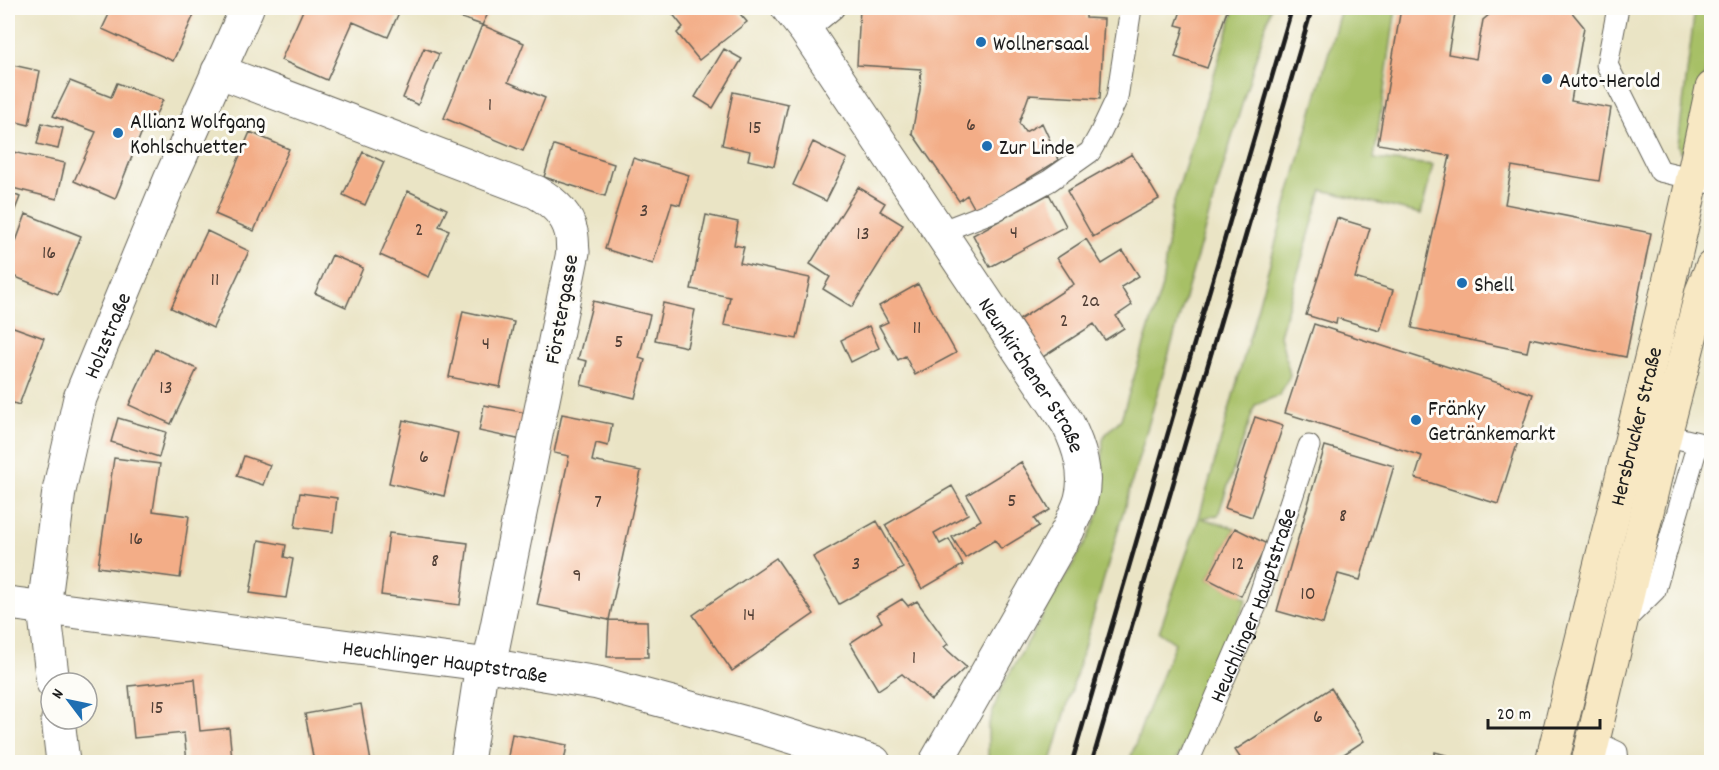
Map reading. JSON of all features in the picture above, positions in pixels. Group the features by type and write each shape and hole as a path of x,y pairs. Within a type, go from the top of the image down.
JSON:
{"main road":[{"name":"Hersbrucker Straße","path":"1552,762 1634,429 1702,181 1712,88"},
{"name":"Hersbrucker Straße","path":"1591,752 1665,435 1702,291 1712,267"}],"street":[{"name":"Holzstraße","path":"52,671 44,608 59,491 80,398 170,180 247,8"},
{"name":"Neunkirchener Straße","path":"797,19 1068,424 1078,446 1083,472 1082,498 1068,530 936,762"},
{"name":"Förstergasse","path":"219,71 536,192 551,201 562,214 571,232 573,252 485,665 467,762"},
{"name":"Heuchlinger Hauptstraße","path":"8,603 485,665 598,683 760,727 874,762"},
{"path":"59,731 63,762"}],"lane":[{"path":"797,19 834,8"},
{"path":"939,232 1003,206 1049,181 1090,152 1117,98 1131,8"},
{"path":"1618,8 1607,65 1660,171 1702,181"},
{"path":"1621,624 1655,590 1705,445 1665,435"},
{"name":"Heuchlinger Hauptstraße","path":"1188,762 1257,603 1309,446"},
{"path":"1591,752 1617,752 1618,762"}],"green space":[{"path":"1235,8 1271,8 1051,762 989,762 988,726 1001,688 1088,538 1101,508 1103,437 1121,419 1162,286 1172,208"},
{"path":"1341,8 1396,8 1374,159 1433,165 1421,214 1322,190 1280,335 1290,375 1280,395 1255,405 1218,515 1201,518 1235,528 1208,579 1247,598 1190,736 1175,762 1129,762 1175,643 1159,632 1199,518"},
{"path":"1695,8 1711,8 1711,44 1692,143 1680,152 1678,145"}],"building":[{"path":"112,8 197,8 173,61 102,29"},
{"path":"304,8 401,8 388,37 353,22 327,80 281,60"},
{"path":"456,8 491,8 482,25 453,15"},
{"path":"668,8 735,8 747,22 699,60 677,33 683,27"},
{"name":"Wollnersaal","path":"860,8 1086,8 1086,18 1104,19 1100,99 1029,95 1019,123 1025,132 1042,123 1059,160 976,211 967,195 959,201 912,133 920,90 921,69 857,65"},
{"path":"1182,8 1228,8 1207,68 1175,57 1184,27 1176,25"},
{"path":"1401,8 1456,8 1448,54 1476,59 1483,20 1497,8 1570,10 1584,27 1571,101 1611,108 1599,181 1512,166 1505,204 1651,233 1626,357 1530,338 1527,352 1412,328 1450,156 1378,144"},
{"path":"482,25 524,43 508,82 545,98 523,151 444,118"},
{"path":"424,48 439,54 418,105 403,98"},
{"path":"724,49 742,59 713,108 695,97"},
{"path":"8,64 40,71 29,125 8,120"},
{"path":"70,81 111,97 117,83 163,100 155,116 149,114 115,199 74,181 96,132 53,116"},
{"path":"733,92 788,104 774,166 748,160 750,151 722,145"},
{"path":"42,123 63,128 58,149 37,144"},
{"path":"250,132 289,149 254,231 215,214"},
{"path":"813,142 847,159 826,201 793,185"},
{"path":"554,145 614,164 605,196 544,177"},
{"path":"8,151 65,163 57,199 8,187"},
{"path":"363,152 384,162 365,205 343,195"},
{"path":"1132,154 1159,199 1093,237 1067,191"},
{"path":"633,158 689,175 680,205 672,203 653,264 605,249"},
{"path":"858,187 885,203 880,211 903,225 852,307 823,289 830,277 810,264"},
{"path":"408,191 447,209 439,226 449,230 429,277 380,255"},
{"path":"8,192 20,197 11,220 8,219"},
{"path":"1049,194 1066,226 990,267 973,235"},
{"path":"26,214 81,236 58,294 8,274 8,263"},
{"path":"706,215 738,222 734,245 744,247 740,263 810,278 797,339 724,325 730,297 691,289"},
{"path":"1337,218 1370,228 1355,278 1393,290 1380,331 1337,318 1336,324 1306,315"},
{"path":"207,231 249,251 213,328 171,308"},
{"path":"1086,239 1102,264 1123,251 1139,276 1121,287 1132,305 1116,316 1124,328 1105,340 1094,324 1043,357 1019,320 1074,284 1057,258"},
{"path":"332,255 363,268 346,307 315,293"},
{"path":"918,284 956,353 915,375 905,356 898,360 879,326 888,322 879,306"},
{"path":"593,301 650,315 639,358 645,360 635,398 581,385 587,361 578,359"},
{"path":"663,303 695,310 687,347 655,340"},
{"path":"463,311 514,322 500,387 449,377"},
{"name":"Fränky Getränkemarkt","path":"1314,324 1533,394 1498,504 1415,478 1422,456 1285,413"},
{"path":"8,325 44,338 19,405 8,401"},
{"path":"869,326 879,348 851,362 841,340"},
{"path":"155,349 197,369 171,424 129,405"},
{"path":"484,405 527,413 522,440 479,431"},
{"path":"562,414 612,424 608,446 596,443 592,461 641,471 609,620 537,605 569,456 554,453"},
{"path":"1255,417 1283,426 1252,517 1225,508"},
{"path":"118,418 166,432 159,457 111,442"},
{"path":"403,420 458,433 444,496 389,483"},
{"path":"1325,446 1394,466 1360,580 1338,574 1323,624 1277,611"},
{"path":"244,456 270,465 263,485 237,476"},
{"path":"114,458 160,464 153,511 189,516 180,578 98,567"},
{"path":"1021,462 1050,510 1034,519 1039,526 1001,549 995,540 965,558 952,537 981,520 967,495"},
{"path":"952,486 968,514 934,533 940,544 949,539 963,565 922,589 885,525"},
{"path":"300,493 337,498 333,532 295,527"},
{"path":"877,521 903,568 839,604 813,557"},
{"path":"1235,528 1267,544 1241,596 1208,579"},
{"path":"389,533 468,543 460,605 381,595"},
{"path":"259,540 286,545 284,557 293,559 286,598 250,593"},
{"path":"776,558 814,614 732,671 693,615"},
{"path":"902,599 908,606 917,601 948,644 944,647 966,667 931,700 902,674 878,690 850,643 882,622 877,614"},
{"path":"609,620 647,621 648,657 607,657"},
{"path":"195,679 200,731 229,728 232,759 228,759 228,762 187,762 184,733 134,738 129,686"},
{"path":"1331,688 1364,741 1332,762 1243,762 1235,750"},
{"path":"361,704 371,762 314,762 305,714"},
{"path":"512,734 567,745 564,762 507,762"},
{"path":"1435,752 1472,762 1433,762"}],"railway":[{"path":"1072,762 1292,8"},
{"path":"1092,762 1312,8"}],"place":[{"name":"Wollnersaal","path":"981,42"},
{"name":"Auto-Herold","path":"1547,79"},
{"name":"Allianz Wolfgang Kohlschuetter","path":"118,133"},
{"name":"Zur Linde","path":"987,146"},
{"name":"Shell","path":"1462,283"},
{"name":"Fränky Getränkemarkt","path":"1416,420"}]}
